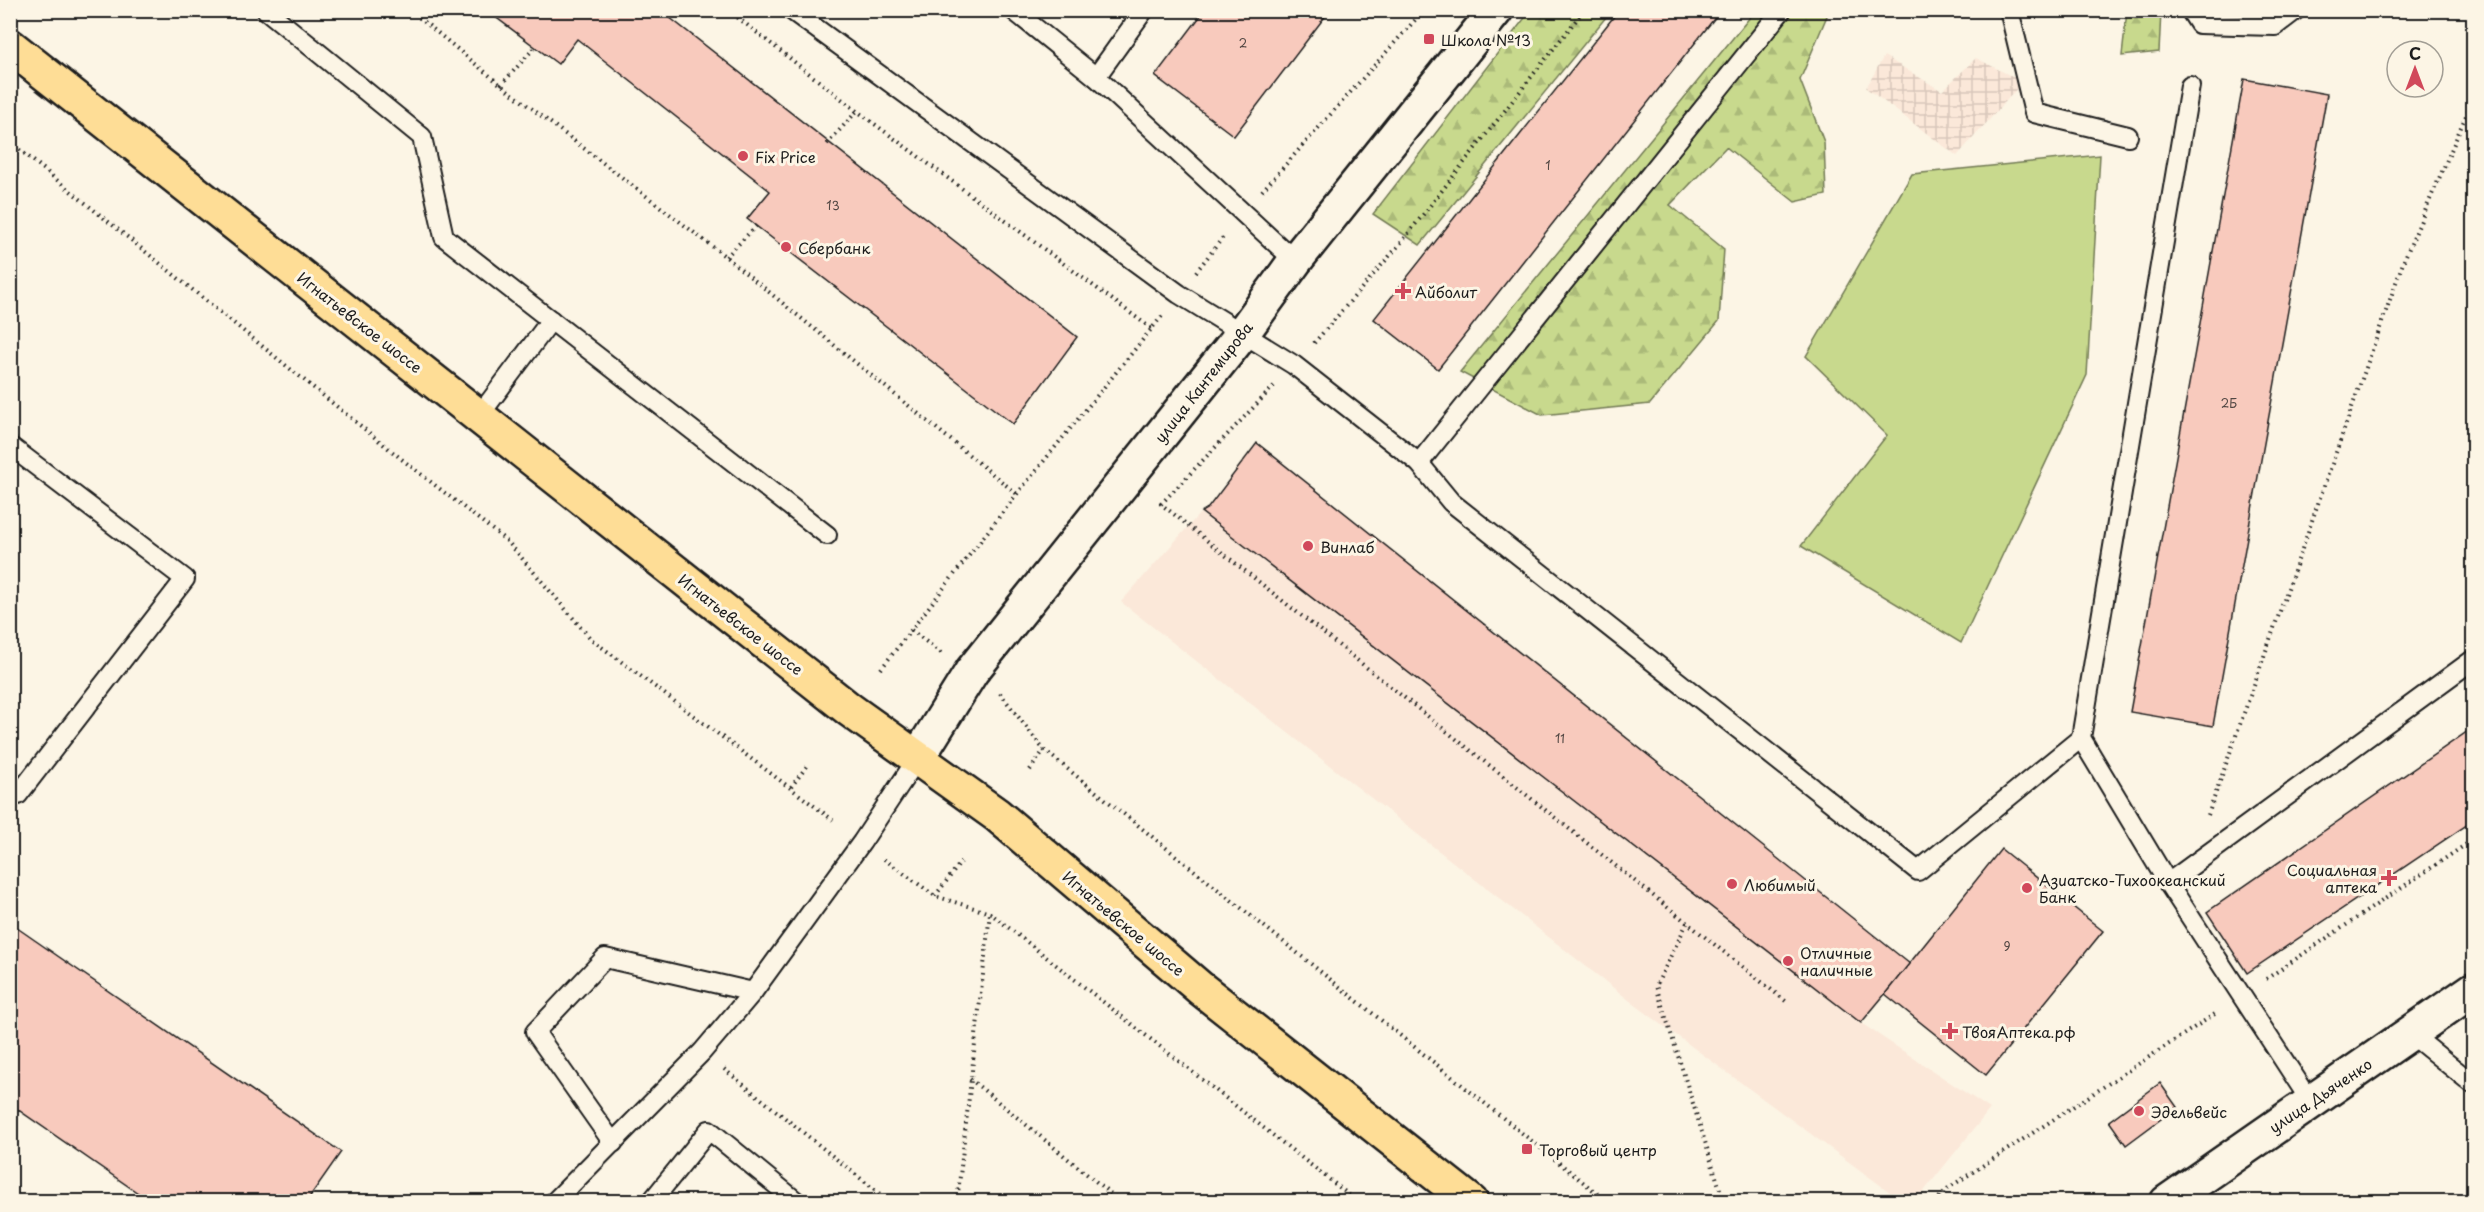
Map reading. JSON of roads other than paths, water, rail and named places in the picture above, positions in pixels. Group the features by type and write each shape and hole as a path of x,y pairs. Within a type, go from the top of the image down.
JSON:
{"main road":[{"name":"Игнатьевское шоссе","path":"10,46 479,416 574,495 850,710 997,815 1200,987 1471,1202"}],"street":[{"name":"улица Кантемирова","path":"917,759 972,671 1496,10"},
{"name":"улица Дьяченко","path":"2167,1202 2474,989"}],"lane":[{"path":"266,10 422,137 444,237 827,535"},
{"path":"791,10 1179,294 1294,365 1419,463 1451,502 1918,871 2081,738"},
{"path":"1013,10 1096,77 1241,214 1295,261"},
{"path":"1096,77 1144,10"},
{"path":"1419,463 1782,10"},
{"path":"2009,10 2034,113 2128,136"},
{"path":"2190,10 2199,24 2275,26 2296,10"},
{"path":"2190,86 2081,738 2169,883 2310,1102"},
{"path":"479,416 551,320"},
{"path":"10,446 185,579 18,795"},
{"path":"2169,883 2474,659"},
{"path":"555,1202 702,1052 753,992 862,842 917,759"},
{"path":"613,1143 535,1032 605,957 753,992"},
{"path":"2411,1034 2474,1086"},
{"path":"651,1202 709,1130 797,1202"}],"place":[{"name":"Школа №13","path":"1429,39"},
{"name":"Fix Price","path":"743,156"},
{"name":"Сбербанк","path":"786,247"},
{"name":"Айболит","path":"1403,291"},
{"name":"Винлаб","path":"1308,546"},
{"name":"Социальная аптека","path":"2389,878"},
{"name":"Любимый","path":"1732,884"},
{"name":"Азиатско-Тихоокеанский Банк","path":"2027,888"},
{"name":"Отличные наличные","path":"1788,961"},
{"name":"ТвояАптека.рф","path":"1950,1031"},
{"name":"Эдельвейс","path":"2139,1111"},
{"name":"Торговый центр","path":"1527,1149"}]}
